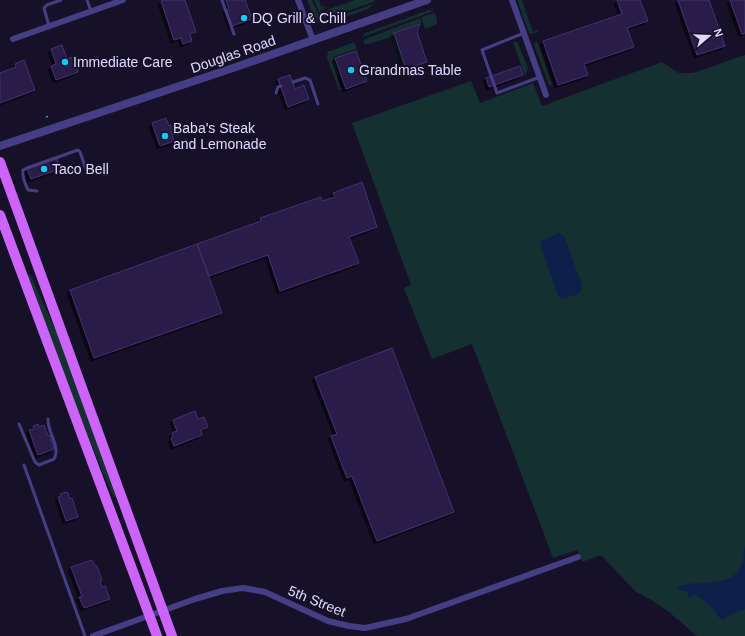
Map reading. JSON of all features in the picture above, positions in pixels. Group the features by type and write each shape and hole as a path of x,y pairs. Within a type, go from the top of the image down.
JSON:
{"main road":[{"path":"0,162 172,636"},
{"path":"0,215 157,636"}],"street":[{"path":"12,39 123,0"},
{"path":"298,0 313,40"},
{"name":"Douglas Road","path":"0,146 233,68 427,0"},
{"path":"512,0 546,95"},
{"name":"5th Street","path":"93,636 195,599 222,591 243,588 265,592 328,621 365,628 406,619 578,557"}],"lane":[{"path":"49,26 44,8 47,5 61,0"},
{"path":"87,0 91,11"},
{"path":"222,0 234,34"},
{"path":"524,34 482,50 497,93 540,77"},
{"path":"293,82 305,78 310,80 318,104"},
{"path":"276,93 278,87 281,86"},
{"path":"37,191 28,190 22,175 23,170 78,150 87,172"},
{"path":"19,424 35,462 39,465 54,459 56,454 48,425 48,419"},
{"path":"24,465 85,636"}],"path":[{"path":"46,117 50,116"}],"green space":[{"path":"307,0 312,0 320,18 317,20 319,21 318,22 314,17"},
{"path":"314,0 319,0 321,6 325,4 322,7 326,8 320,11 322,13 328,10 327,5 329,9 355,0 375,0 374,2 322,19"},
{"path":"517,0 522,0 533,32 538,30 538,32 532,34 529,33"},
{"path":"373,4 368,9 329,23 320,23"},
{"path":"429,10 434,11 362,37 365,33"},
{"path":"435,13 437,24 425,29 421,17"},
{"path":"420,18 422,23 394,33 406,69 409,68 411,75 410,77 405,76 391,37 365,45 363,40"},
{"path":"354,42 357,49 333,57 339,75 337,77 341,90 339,90 327,58 328,51"},
{"path":"513,42 517,42 528,68 526,74 524,74"},
{"path":"535,42 538,44 552,85 549,85 534,45"},
{"path":"745,55 745,636 697,636 669,612 636,592 601,555 582,562 577,550 553,558 472,344 432,359 404,288 411,285 352,123 471,81 480,103 533,83 542,106 662,62 679,73 693,73"},
{"path":"30,274 61,342 116,497 114,498 69,387 28,275"}],"water":[{"path":"559,233 564,236 580,279 582,290 578,294 562,299 558,296 540,244 541,241"},
{"path":"745,546 745,609 730,615 723,620 710,606 696,595 689,598 688,593 685,590 678,591 678,587 686,584 714,582 731,577 737,572 742,564"}],"building":[{"path":"185,0 196,32 190,34 192,41 183,44 181,38 174,40 161,1"},
{"path":"226,0 245,0 252,19 232,26 226,10 229,9"},
{"path":"617,0 640,0 648,21 627,28 634,47 584,64 588,75 558,85 543,41 622,14"},
{"path":"678,0 709,0 725,46 697,55"},
{"path":"730,0 745,0 745,33 742,34"},
{"path":"420,24 417,32 427,62 406,69 394,33"},
{"name":"Immediate Care","path":"62,45 67,59 73,57 78,72 56,80 51,66 56,64 51,49"},
{"name":"Grandmas Table","path":"356,51 367,81 346,89 335,58"},
{"path":"24,60 35,90 0,103 0,73 16,67 15,64"},
{"path":"520,66 523,75 489,87 486,78"},
{"path":"290,75 295,89 304,85 309,99 288,107 278,79"},
{"name":"Baba's Steak and Lemonade","path":"166,118 169,126 171,125 173,131 171,132 174,141 160,146 152,123"},
{"name":"Taco Bell","path":"57,158 60,169 31,179 27,169"},
{"path":"362,182 377,227 349,237 359,263 280,291 268,255 209,276 197,244 261,221 260,218 321,197 322,201 335,197 333,193"},
{"path":"197,244 222,313 94,358 70,290"},
{"path":"392,348 454,512 377,541 352,476 347,478 331,436 337,434 315,377"},
{"path":"195,411 198,419 204,417 208,427 201,430 202,435 174,446 171,438 173,437 172,433 177,431 173,420"},
{"path":"38,424 39,427 44,425 48,436 50,435 54,449 38,455 29,430 34,429 33,426"},
{"path":"66,492 68,493 70,499 72,498 78,517 66,521 58,497 61,496 60,494"},
{"path":"92,560 95,566 97,566 102,580 100,581 102,587 105,586 110,599 84,608 79,597 82,596 71,567"}],"place":[{"name":"DQ Grill & Chill","path":"244,18"},
{"name":"Immediate Care","path":"65,62"},
{"name":"Grandmas Table","path":"351,70"},
{"name":"Baba's Steak and Lemonade","path":"165,136"},
{"name":"Taco Bell","path":"44,169"}]}
